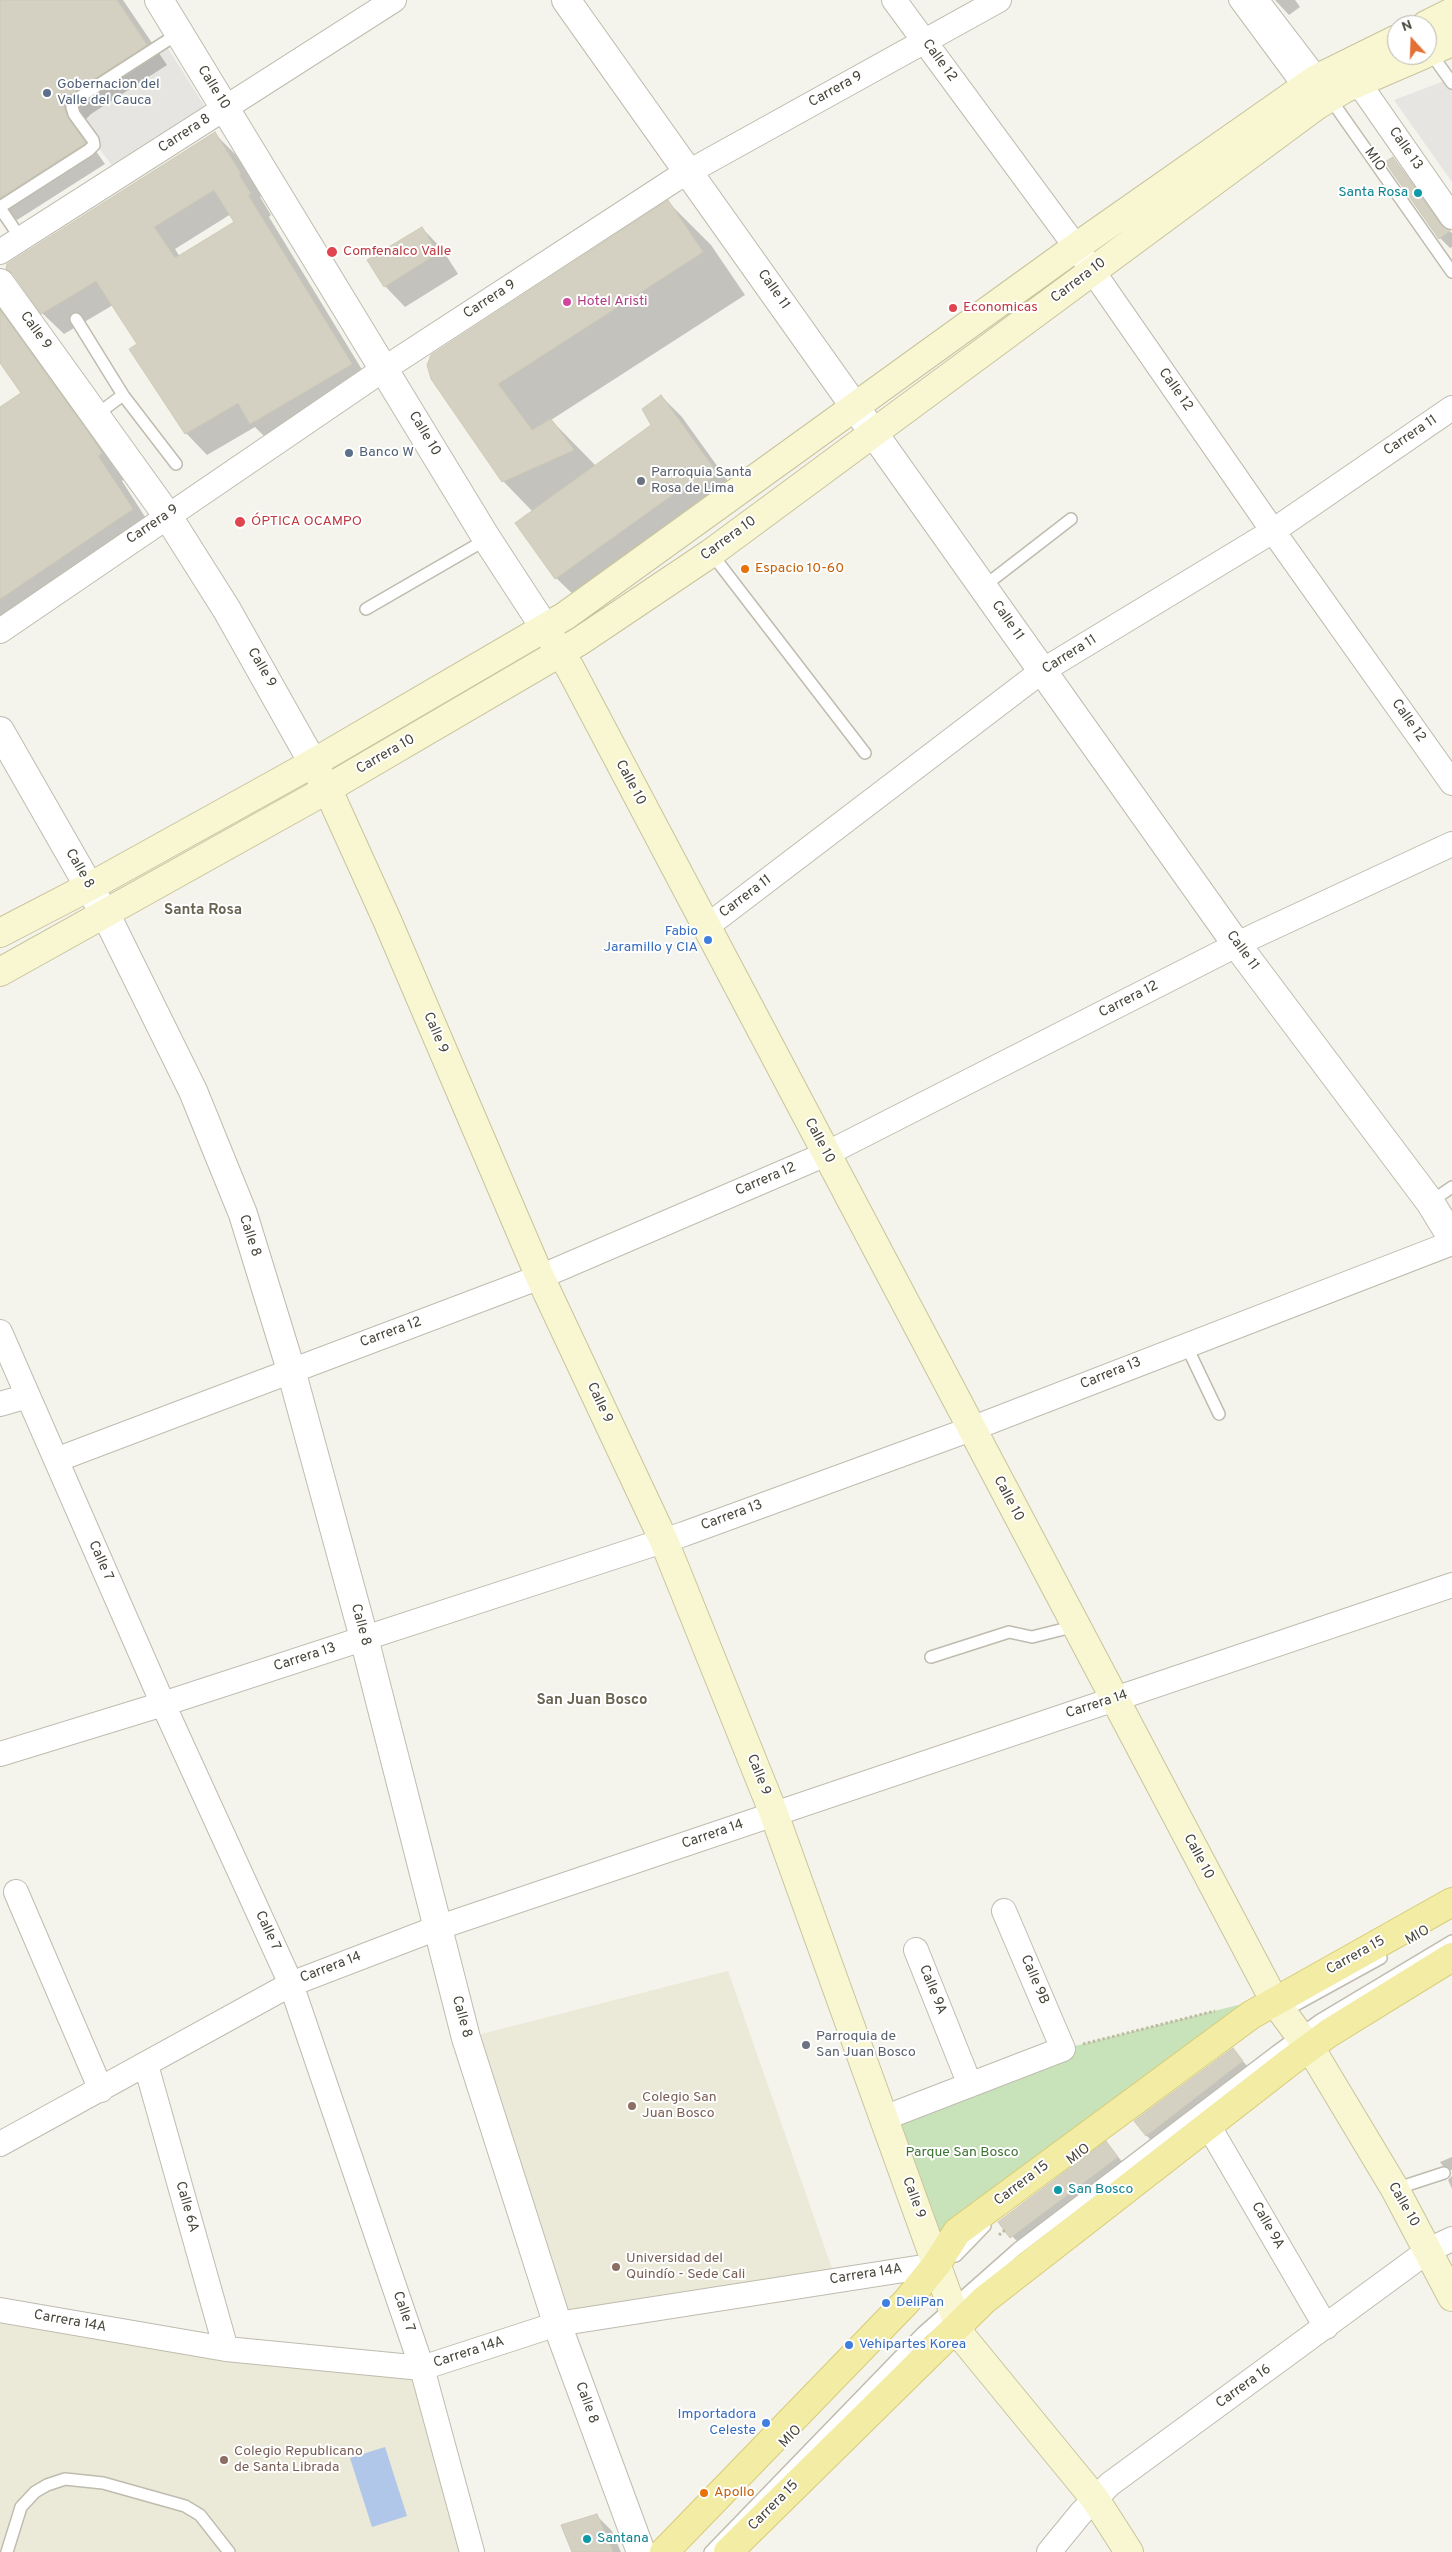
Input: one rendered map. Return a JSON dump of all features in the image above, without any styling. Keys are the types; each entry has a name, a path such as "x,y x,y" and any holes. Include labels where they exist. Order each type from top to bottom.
{"main road":[{"path":"1437,20 1452,12"},
{"name":"Carrera 10","path":"0,933 90,887 313,763 545,628 856,407 1076,247 1316,88 1387,45"},
{"name":"Carrera 10","path":"0,972 327,789 560,653 710,553 1092,272 1316,88 1358,82 1398,65"},
{"name":"Calle 10","path":"545,628 706,927 1076,1626 1271,2015 1304,2041 1395,2189 1440,2244 1452,2297"},
{"name":"Calle 9","path":"313,763 327,789 387,920 540,1277 664,1540 774,1814 963,2338 1095,2499 1129,2552"},
{"name":"Carrera 15","path":"664,2552 938,2270 957,2232 1251,2015 1271,2015 1452,1902"},
{"name":"Carrera 15","path":"728,2552 954,2317 984,2300 1208,2125 1304,2041 1452,1957"}],"street":[{"name":"Calle 10","path":"159,0 487,539 545,628"},
{"name":"Carrera 8","path":"0,252 394,0"},
{"name":"Calle 11","path":"566,0 1237,945 1430,1202 1452,1238"},
{"name":"Calle 12","path":"894,0 1076,247 1273,531 1452,782"},
{"name":"Carrera 9","path":"0,631 167,515 384,369 689,171 999,0"},
{"path":"1238,0 1316,88"},
{"path":"1256,0 1316,88"},
{"name":"Calle 13","path":"1358,82 1452,217"},
{"name":"Calle 9","path":"0,283 167,515 227,610 313,763"},
{"name":"Carrera 11","path":"706,927 1042,671 1273,531 1452,408"},
{"name":"Calle 8","path":"0,731 105,914 200,1108 243,1214 290,1370 364,1638 466,2038 557,2324 641,2552"},
{"name":"Carrera 12","path":"56,1460 540,1277 826,1154 1237,945 1452,844"},
{"name":"Carrera 13","path":"0,1754 163,1704 664,1540 972,1429 1452,1244"},
{"name":"Calle 7","path":"0,1332 163,1704 291,1984 422,2368 472,2552"},
{"path":"0,1404 28,1396"},
{"name":"Carrera 14","path":"0,2144 291,1984 437,1928 1452,1585"},
{"path":"16,1892 101,2090"},
{"name":"Calle 9B","path":"1004,1911 1063,2049"},
{"name":"Calle 9A","path":"916,1950 970,2085"},
{"path":"884,2118 1063,2049"},
{"name":"Calle 6A","path":"146,2065 226,2349"},
{"name":"Calle 9A","path":"1208,2125 1326,2328"},
{"name":"Carrera 16","path":"1049,2552 1110,2484 1440,2244"},
{"name":"Carrera 14A","path":"0,2310 226,2349 422,2368 557,2324 938,2270"}],"lane":[{"path":"21,239 0,208 94,145 93,140 74,114 72,106 74,100 179,33"},
{"path":"1437,57 1452,83"},
{"name":"MIO","path":"1316,88 1452,272"},
{"path":"76,319 123,395 176,464"},
{"path":"96,415 123,395"},
{"path":"983,587 1071,519"},
{"path":"366,609 487,539"},
{"path":"710,553 865,753"},
{"path":"1430,1202 1452,1187"},
{"path":"1186,1345 1220,1414"},
{"path":"931,1657 1009,1632 1032,1637 1076,1626"},
{"name":"MIO","path":"710,2552 922,2334 954,2317 1017,2249 1100,2184 1304,2041 1320,2020 1452,1941"},
{"name":"MIO","path":"1271,2015 1392,1951"},
{"path":"1395,2189 1444,2173"},
{"name":"MIO","path":"701,2531 911,2312 938,2270"},
{"path":"7,2552 21,2507 35,2492 47,2485 65,2480 104,2483 185,2506 200,2515 229,2552"}],"path":[{"path":"1063,2049 1224,2009"}],"shaded area":[{"path":"164,42 207,110 116,171 74,114 75,100"},
{"path":"1452,78 1452,182 1394,100"},
{"name":"Colegio San Juan Bosco","path":"728,1971 836,2280 557,2324 466,2038"},
{"name":"Colegio Republicano de Santa Librada","path":"0,2310 422,2368 472,2552 0,2552"}],"green space":[{"name":"Parque San Bosco","path":"1268,1988 936,2265 884,2118 1063,2049 1242,2004"}],"water":[{"path":"385,2447 407,2516 372,2527 350,2458"}],"building":[{"path":"0,0 117,0 147,45 71,94 62,103 68,118 86,143 0,198"},
{"path":"215,132 241,174 239,175 251,194 248,195 352,364 250,424 238,403 185,434 129,349 137,344 96,281 41,314 13,274 6,269 7,264","holes":["214,190 234,222 175,258 154,227"]},
{"path":"1393,157 1441,225 1451,230 1439,239 1385,162"},
{"name":"Hotel Aristi","path":"668,200 703,252 498,384 532,430 551,419 574,450 502,482 431,379 427,365 431,355"},
{"path":"422,227 438,253 384,287 367,260"},
{"path":"0,310 88,432 102,453 98,456 133,509 0,599 0,407 21,393 0,363"},
{"name":"Parroquia Santa Rosa de Lima","path":"661,395 718,474 688,495 682,488 555,579 515,523 651,425 642,409"},
{"path":"1233,2048 1243,2061 1146,2136 1134,2121"},
{"name":"San Bosco","path":"1106,2141 1118,2157 1010,2238 998,2222"},
{"name":"Santana","path":"597,2514 613,2552 572,2552 561,2525"}],"place":[{"name":"Gobernacion del Valle del Cauca","path":"47,93"},
{"name":"Santa Rosa","path":"1418,193"},
{"name":"Comfenalco Valle","path":"332,252"},
{"name":"Hotel Aristi","path":"567,302"},
{"name":"Economicas","path":"953,308"},
{"name":"Banco W","path":"349,453"},
{"name":"Parroquia Santa Rosa de Lima","path":"641,481"},
{"name":"ÓPTICA OCAMPO","path":"240,522"},
{"name":"Espacio 10-60","path":"745,569"},
{"name":"Fabio Jaramillo y CIA","path":"708,940"},
{"name":"Parroquia de San Juan Bosco","path":"806,2045"},
{"name":"Colegio San Juan Bosco","path":"632,2106"},
{"name":"San Bosco","path":"1058,2190"},
{"name":"Universidad del Quindío - Sede Cali","path":"616,2267"},
{"name":"DeliPan","path":"886,2303"},
{"name":"Vehipartes Korea","path":"849,2345"},
{"name":"Importadora Celeste","path":"766,2423"},
{"name":"Colegio Republicano de Santa Librada","path":"224,2460"},
{"name":"Apollo","path":"704,2493"},
{"name":"Santana","path":"587,2539"}],"district":[{"name":"Santa Rosa","path":"203,911"},
{"name":"San Juan Bosco","path":"592,1701"}]}
